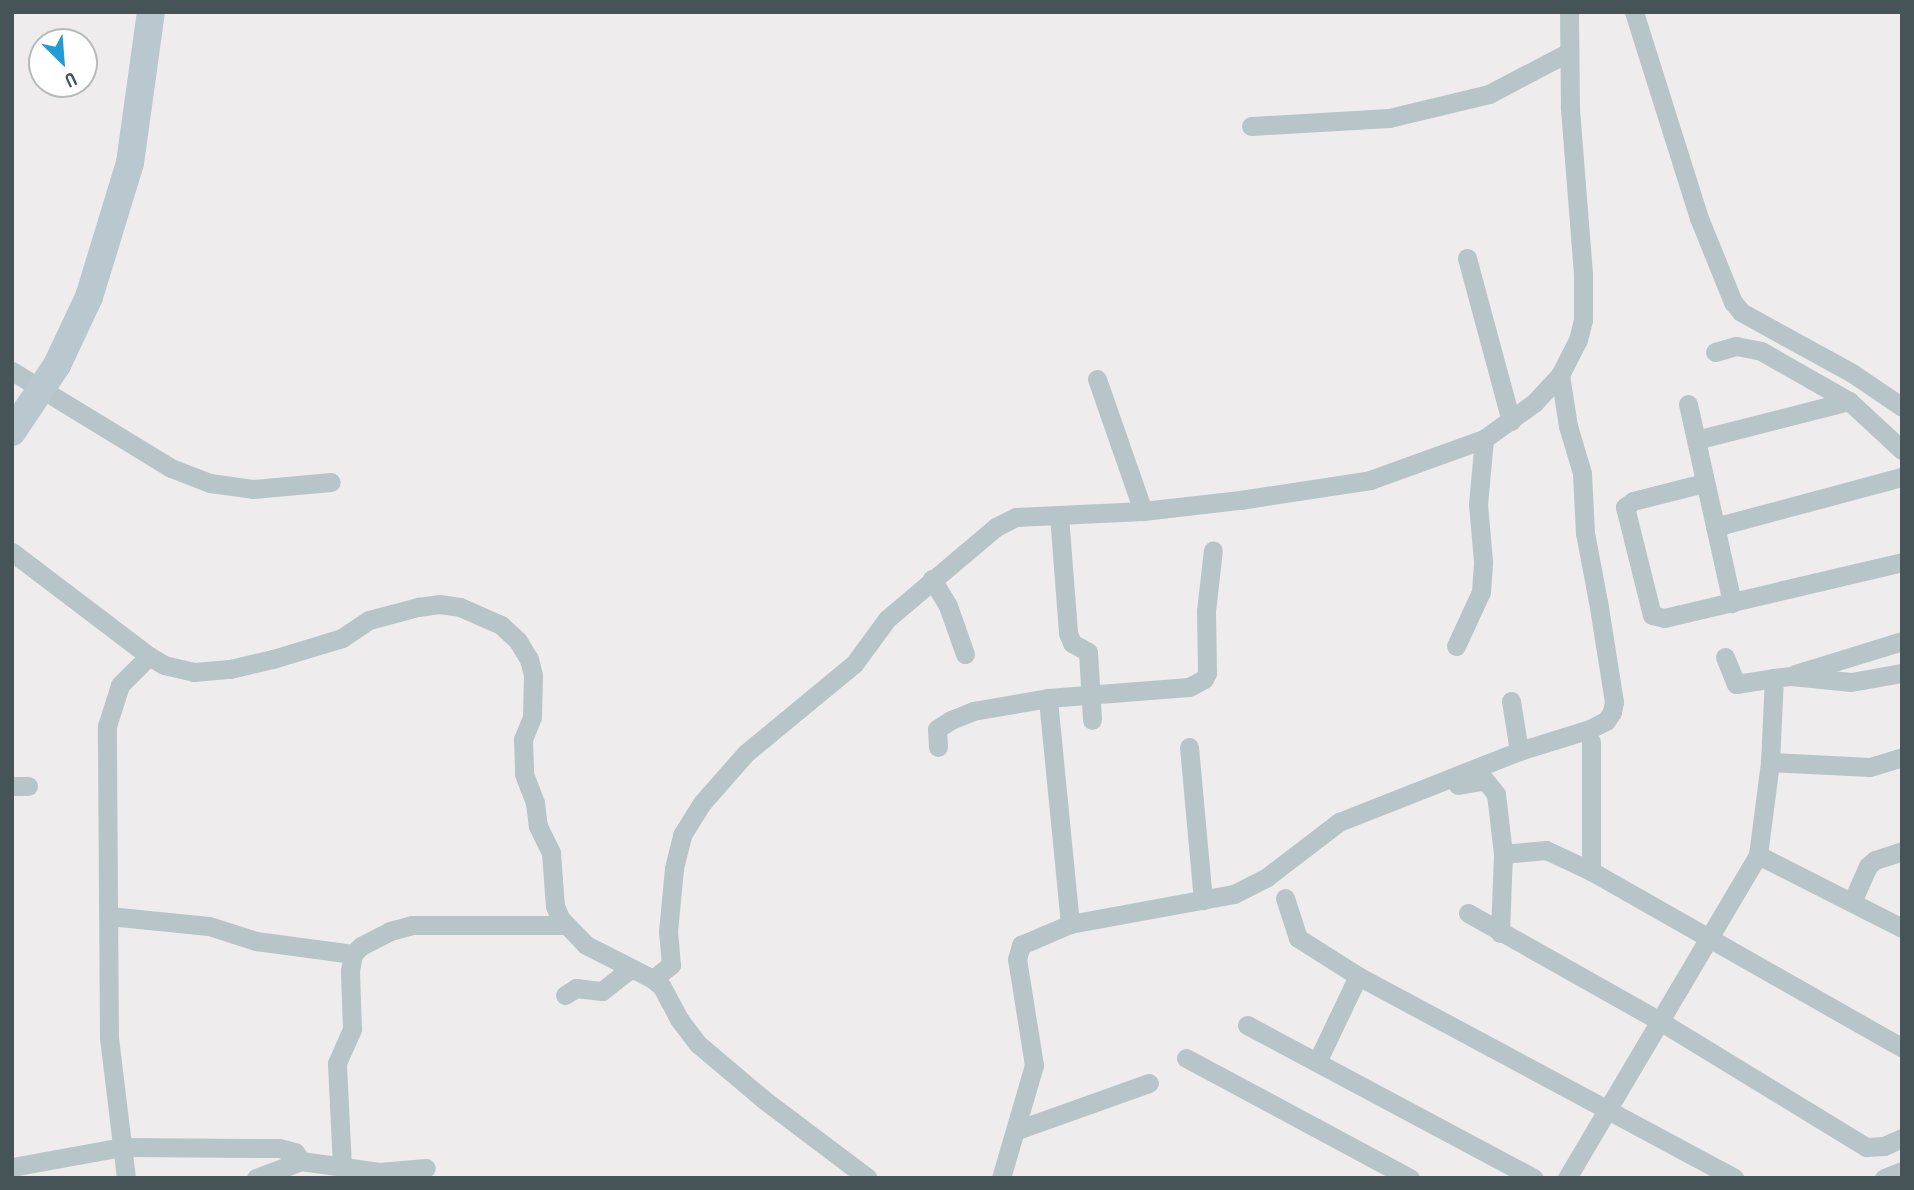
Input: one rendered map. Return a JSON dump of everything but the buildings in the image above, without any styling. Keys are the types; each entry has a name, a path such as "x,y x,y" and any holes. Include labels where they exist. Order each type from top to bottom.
{"street":[{"path":"12,432 43,390 89,298 130,163 151,12"},
{"path":"653,979 671,965 668,932 674,868 682,835 693,815 746,752 854,664 887,619 932,579 1006,521 1016,517 1143,511 1241,500 1370,480 1484,439 1534,403 1560,375 1578,340 1584,301 1567,53 1569,12"},
{"path":"1634,12 1699,218 1733,302 1741,312 1852,373 1902,407"},
{"path":"1251,126 1389,118 1489,94 1567,53"},
{"path":"1467,258 1511,421"},
{"path":"1714,352 1736,346 1761,351 1849,401 1902,450"},
{"path":"12,371 170,468 210,483 253,489 331,482"},
{"path":"1001,1178 1034,1065 1017,952 1026,941 1070,924 1203,900 1248,888 1339,822 1519,751 1606,721 1614,702 1585,533 1582,473 1568,426 1560,375"},
{"path":"1097,379 1143,511"},
{"path":"1696,440 1849,401"},
{"path":"1688,404 1732,603"},
{"path":"1456,646 1481,592 1483,561 1478,503 1484,439"},
{"path":"1715,527 1902,477"},
{"path":"1704,483 1633,501 1625,507 1625,516 1653,615 1664,618 1902,562"},
{"path":"1059,515 1068,633 1072,643 1088,652 1092,720"},
{"path":"938,747 937,729 951,720 973,712 1048,698 1189,687 1204,679 1207,673 1206,611 1213,550"},
{"path":"12,552 163,666 184,670 230,669 342,638 369,620 439,604 460,607 501,625 518,641 529,659 533,675 532,717 523,740 524,774 535,803 538,826 551,853 555,906 566,925 586,945 653,979 662,987 678,1019 698,1044 763,1098 868,1178"},
{"path":"932,579 948,606 965,654"},
{"path":"1725,657 1736,684 1783,677 1902,641"},
{"path":"126,1178 109,1038 107,726 120,685 149,656"},
{"path":"1783,677 1851,682 1902,673"},
{"path":"1567,1178 1610,1110 1658,1020 1758,855 1783,677"},
{"path":"1048,698 1070,924"},
{"path":"1511,701 1519,751"},
{"path":"1591,742 1588,840 1591,871"},
{"path":"1189,747 1203,900"},
{"path":"1770,762 1870,767 1902,757"},
{"path":"1396,811 1448,789 1478,779 1485,780 1496,794 1503,854 1500,933"},
{"path":"1503,854 1546,850 1588,840"},
{"path":"1546,850 1591,871 1902,1048"},
{"path":"1852,902 1868,866 1875,860 1902,850"},
{"path":"1758,855 1902,928"},
{"path":"1285,898 1291,925 1298,938 1358,976 1610,1110 1711,1172 1734,1178"},
{"path":"1468,913 1658,1020 1866,1147 1875,1148 1902,1138"},
{"path":"109,916 209,926 256,941 353,954"},
{"path":"342,1167 336,1090 337,1063 352,1029 350,971 353,954 361,946 390,930 412,925 566,925"},
{"path":"565,995 576,988 603,991 630,969"},
{"path":"1317,1062 1358,976"},
{"path":"1247,1025 1534,1178"},
{"path":"1186,1058 1380,1171 1410,1178"},
{"path":"1017,1130 1149,1083"},
{"path":"12,1167 122,1147 279,1148 295,1152 301,1161"},
{"path":"256,1178 301,1161 379,1172 426,1168"},
{"path":"1884,1178 1902,1171"}]}
